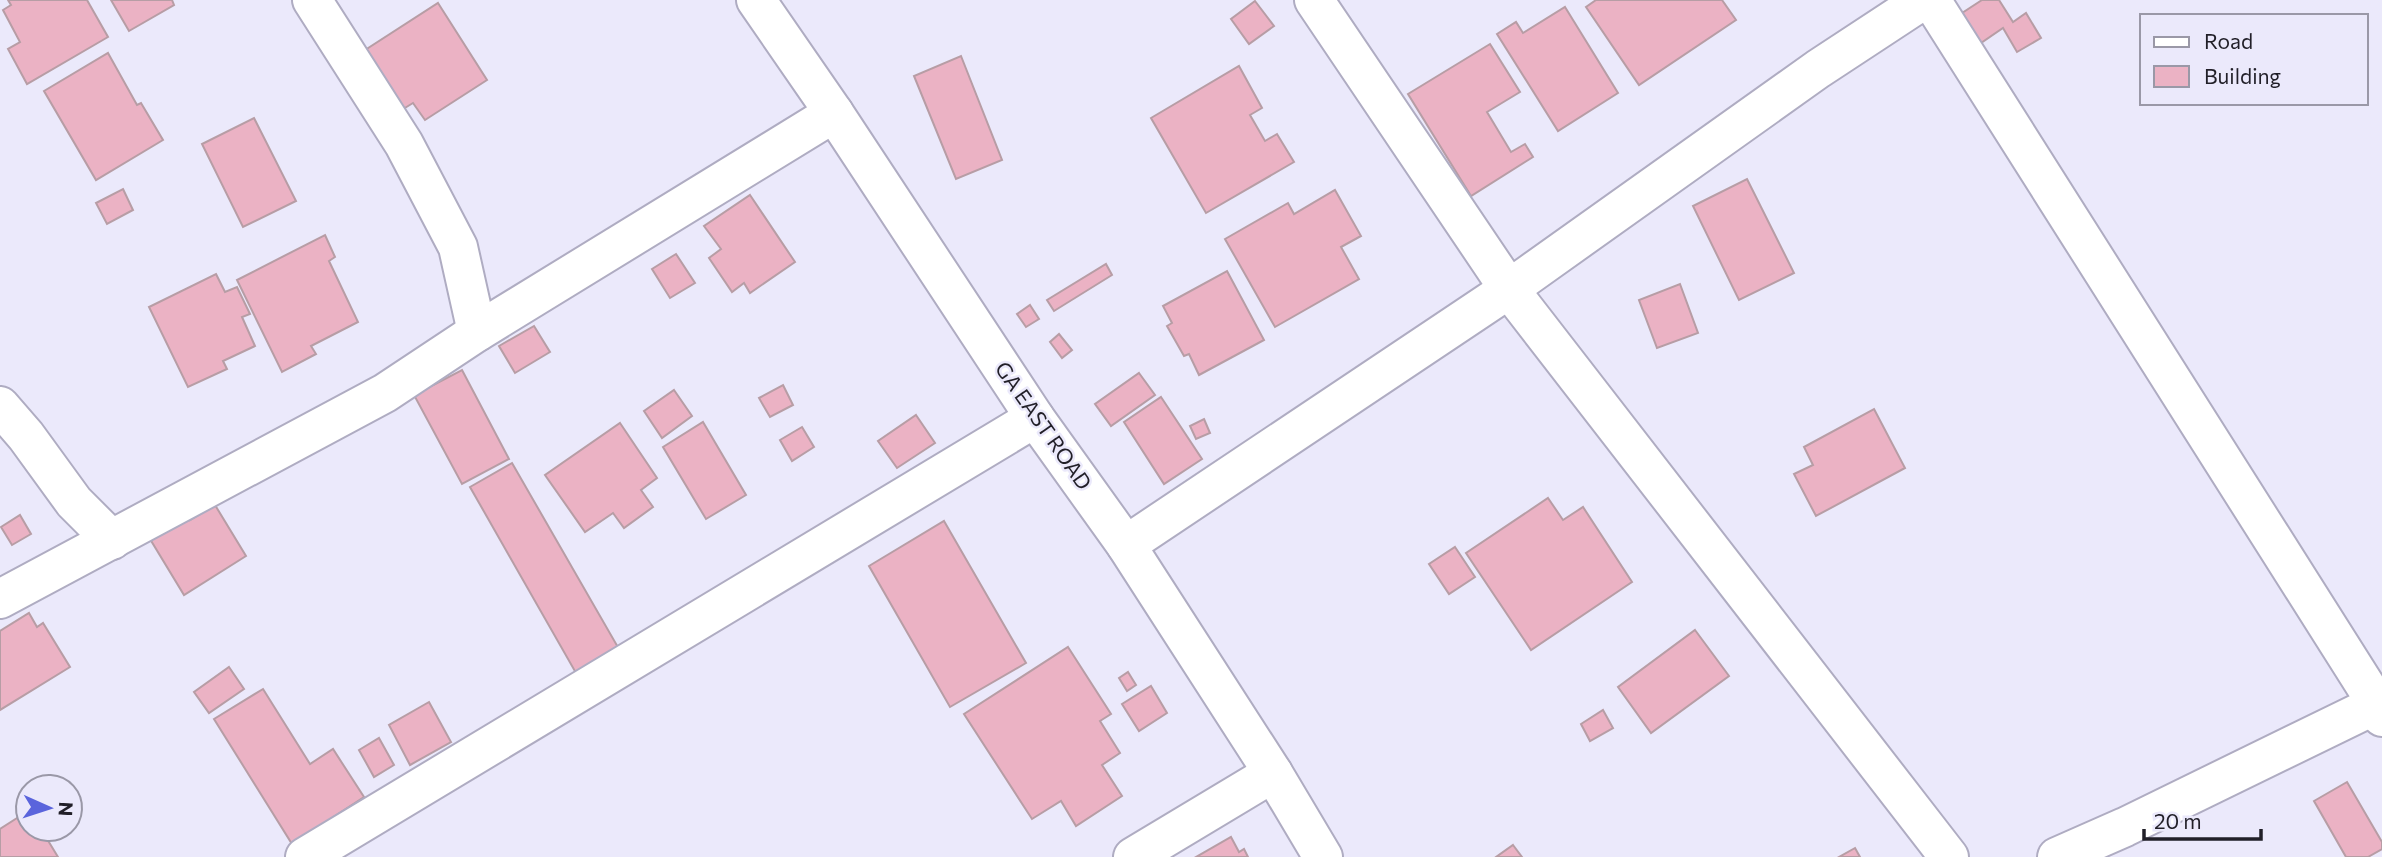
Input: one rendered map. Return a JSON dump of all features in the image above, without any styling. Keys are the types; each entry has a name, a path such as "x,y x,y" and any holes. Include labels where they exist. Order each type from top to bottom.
{"street":[{"path":"312,0 404,144 458,247 477,332"},
{"name":"GA EAST ROAD","path":"756,0 834,113 1035,418 1126,545 1323,857"},
{"path":"1314,0 1508,289 1949,857"},
{"path":"1126,545 1508,289 1818,69 1923,0"},
{"path":"1931,0 2380,711 2057,857"},
{"path":"0,598 385,393 477,332 834,113"},
{"path":"0,406 26,436 74,502 112,540"},
{"path":"305,857 1035,418"},
{"path":"1133,857 1273,774"}],"building":[{"path":"8,0 87,0 108,37 27,84 8,49 20,42 3,10 11,5"},
{"path":"111,0 172,0 174,5 129,31"},
{"path":"1596,0 1722,0 1736,20 1639,85 1586,7"},
{"path":"1982,0 1999,0 2013,22 2026,13 2041,38 2017,52 2003,28 1978,45 1959,15"},
{"path":"1255,1 1274,26 1249,44 1231,19"},
{"path":"438,3 487,80 425,120 413,103 400,111 362,52"},
{"path":"1565,7 1618,93 1558,131 1497,34 1516,22 1523,33"},
{"path":"1490,44 1520,92 1487,112 1511,152 1525,144 1533,157 1471,196 1408,94"},
{"path":"108,53 137,105 141,103 163,140 96,180 44,91"},
{"path":"961,56 1002,160 956,179 914,76"},
{"path":"1239,66 1262,108 1250,115 1265,141 1277,134 1294,162 1206,213 1151,118"},
{"path":"254,118 296,201 243,227 202,144"},
{"path":"1747,179 1794,273 1739,300 1693,206"},
{"path":"123,189 133,210 107,224 96,203"},
{"path":"1335,190 1361,236 1341,247 1359,279 1275,327 1225,239 1288,203 1294,214"},
{"path":"750,195 795,262 750,293 744,283 732,292 709,258 721,249 704,226"},
{"path":"325,235 335,257 329,261 358,322 311,346 316,354 282,372 237,280"},
{"path":"676,254 695,283 670,298 652,269"},
{"path":"1106,264 1112,275 1054,311 1047,300"},
{"path":"1227,271 1264,340 1199,375 1189,354 1184,356 1167,326 1172,323 1163,306"},
{"path":"216,274 225,292 237,287 250,314 242,317 255,346 223,361 227,369 188,387 149,307"},
{"path":"1680,284 1698,333 1657,348 1639,300"},
{"path":"1030,305 1039,319 1026,327 1017,314"},
{"path":"534,326 550,352 515,373 499,346"},
{"path":"1059,334 1072,350 1062,358 1050,342"},
{"path":"462,370 509,459 462,484 414,395"},
{"path":"1139,373 1155,395 1111,426 1095,404"},
{"path":"783,385 793,405 770,417 759,398"},
{"path":"674,390 692,416 662,438 644,411"},
{"path":"1161,397 1202,459 1164,484 1124,422"},
{"path":"1874,409 1905,468 1816,516 1794,474 1813,465 1804,447"},
{"path":"916,415 935,443 897,468 878,441"},
{"path":"1204,419 1210,433 1196,439 1190,426"},
{"path":"703,422 746,495 706,519 663,447"},
{"path":"620,423 657,478 641,490 653,507 624,528 613,513 585,532 545,475"},
{"path":"802,427 814,447 792,461 780,440"},
{"path":"512,463 619,649 576,673 470,487"},
{"path":"1548,498 1563,520 1583,507 1632,582 1531,650 1466,553"},
{"path":"215,505 246,556 184,595 147,534 185,511 190,520"},
{"path":"20,515 31,534 12,545 1,527"},
{"path":"944,521 1026,663 950,707 869,566"},
{"path":"1455,547 1475,577 1449,594 1429,564"},
{"path":"29,613 37,627 43,623 70,667 0,710 0,631"},
{"path":"1695,630 1729,676 1651,733 1618,687"},
{"path":"1068,647 1111,714 1100,721 1120,753 1102,765 1122,796 1076,826 1061,801 1032,819 964,714"},
{"path":"229,667 244,689 209,713 194,692"},
{"path":"1128,672 1136,685 1127,691 1119,678"},
{"path":"1151,686 1167,713 1139,731 1122,704"},
{"path":"263,689 310,764 333,749 364,797 292,844 214,719"},
{"path":"429,702 451,742 410,765 389,725"},
{"path":"1603,710 1613,728 1590,741 1581,724"},
{"path":"379,738 394,765 374,777 359,750"},
{"path":"2347,782 2382,842 2382,849 2368,857 2346,857 2314,801"},
{"path":"14,820 14,843 50,843 58,857 0,857 0,829"},
{"path":"1231,837 1239,852 1244,849 1248,857 1196,857"},
{"path":"1513,845 1522,857 1496,857"},
{"path":"1855,848 1860,857 1839,857"}]}
